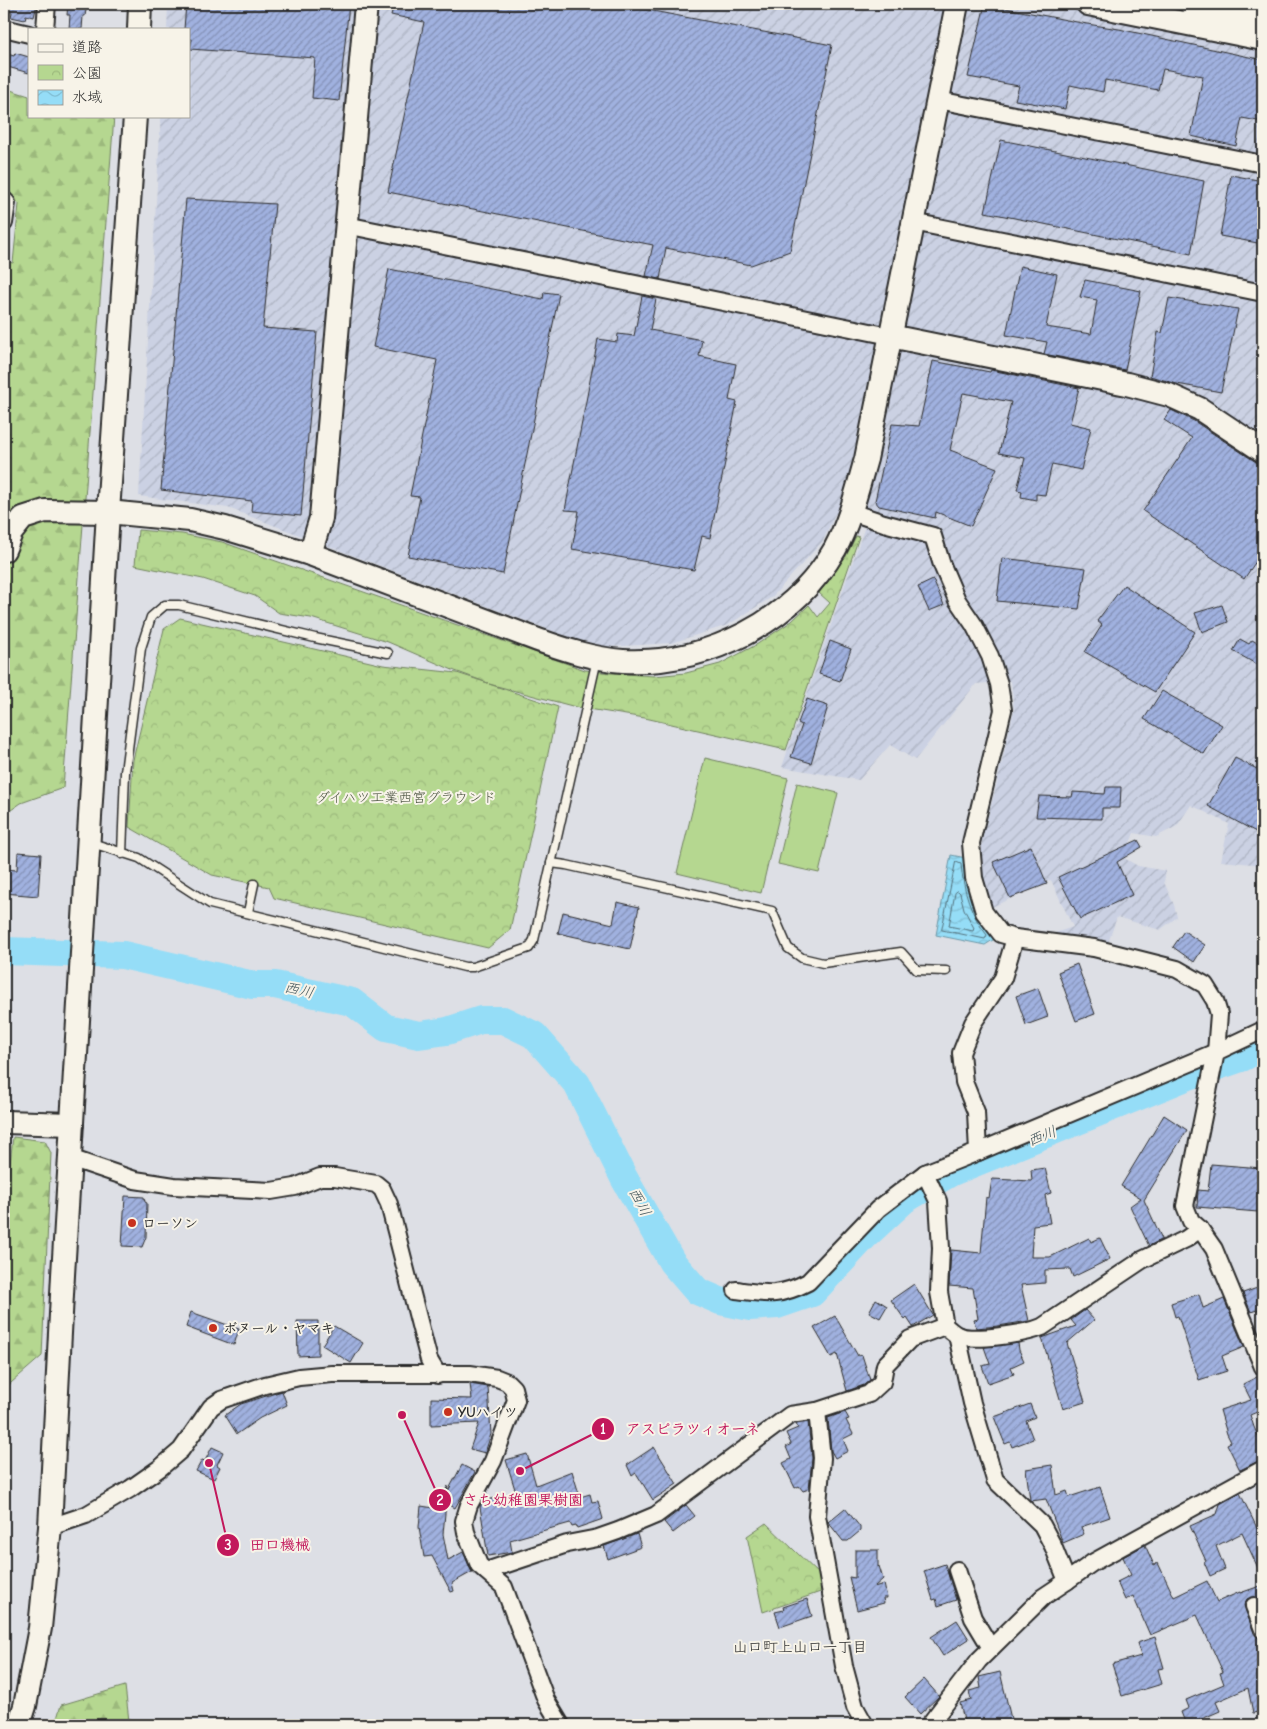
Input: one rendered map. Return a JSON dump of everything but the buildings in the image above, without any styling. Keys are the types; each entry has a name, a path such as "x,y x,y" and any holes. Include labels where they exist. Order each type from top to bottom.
{"street":[{"path":"45,28 48,4"},
{"path":"139,28 140,4"},
{"path":"310,554 321,518 366,4"},
{"path":"4,550 11,533 23,518 45,511 108,512 190,520 225,528 310,554 538,640 566,650 598,658 651,661 704,652 761,626 803,591 820,570 835,548 851,512 866,459 957,4"},
{"path":"1088,4 1263,19"},
{"path":"1191,4 1235,17 1263,39"},
{"path":"4,28 28,34"},
{"path":"938,100 1263,164"},
{"path":"19,1725 25,1706 40,1628 50,1527 108,512 135,118"},
{"path":"4,200 7,203 4,223"},
{"path":"913,222 1263,293"},
{"path":"346,225 1127,384 1170,395 1200,409 1263,451"},
{"path":"851,512 933,536 942,565 957,600 990,656 999,684 1003,710 971,843 974,878 984,912 1001,934 1015,938 1094,948 1177,968 1205,986 1215,1001 1219,1014 1215,1055 1185,1206 1191,1221 1214,1249 1263,1367"},
{"path":"978,1152 976,1112 964,1082 961,1053 973,1023 1003,978 1015,938"},
{"path":"736,1290 770,1294 794,1289 808,1282 878,1208 924,1173 1215,1055 1263,1030"},
{"path":"4,1122 72,1124"},
{"path":"70,1158 135,1180 174,1186 271,1192 295,1187 320,1177 335,1177 376,1184 382,1189 389,1204 429,1360 438,1374"},
{"path":"924,1173 938,1201 940,1248 938,1292 995,1480 1042,1525 1068,1581"},
{"path":"486,1571 567,1544 598,1538 656,1515 790,1415 817,1411 869,1394 882,1382 885,1365 910,1339 951,1331 972,1338 1028,1333 1042,1328 1142,1260 1186,1239 1200,1230"},
{"path":"50,1527 86,1515 130,1489 160,1468 181,1450 211,1408 221,1400 265,1385 308,1376 332,1374 470,1374 497,1378 507,1382 513,1388 516,1400 494,1461 465,1514 464,1521 479,1565 504,1587 546,1700 561,1725"},
{"path":"817,1411 822,1458 817,1516 844,1666 855,1707 865,1725"},
{"path":"928,1725 979,1660 1043,1597 1092,1563 1263,1469"},
{"path":"957,1570 973,1618 991,1648"},
{"path":"1254,1606 1263,1629"}],"lane":[{"path":"122,854 125,772 142,648 151,617 165,605 179,605 315,638 388,652"},
{"path":"90,843 139,858 210,904 465,967 474,967 529,948 534,940 598,658"},
{"path":"551,863 772,911 788,948 802,958 823,963 901,952 917,970 946,971"},
{"path":"248,912 254,884"}],"shaded area":[{"path":"168,4 1263,4 1263,865 1221,861 1229,824 1191,805 1177,826 1156,837 1134,833 1124,858 1138,866 1166,871 1164,882 1177,917 1160,930 1117,917 1108,943 1052,934 1073,927 1051,880 992,907 981,880 982,838 1014,710 1011,681 976,684 915,760 890,745 859,780 782,767 865,526 835,514 823,541 772,597 728,625 671,643 607,647 571,638 228,508 139,496 161,118 190,118 190,28 167,28"}],"green space":[{"path":"4,88 28,96 28,118 114,118 63,788 21,803 4,815 4,261 13,263 19,204 4,187"},
{"name":"ダイハツ工業西宮グラウンド","path":"138,530 182,534 222,542 585,670 654,676 686,673 720,664 756,645 792,621 809,605 818,617 830,603 819,593 846,556 856,536 859,537 786,750 645,718 576,707 489,684 558,707 510,930 488,948 274,898 269,887 212,875 129,827 133,760 164,629 180,618 383,665 457,673 488,683 388,642 311,618 279,613 255,596 203,579 135,565"},
{"path":"705,758 788,778 761,893 677,873"},
{"path":"797,783 838,793 819,873 778,864"},
{"path":"13,1137 45,1141 51,1153 42,1356 4,1389 4,1217"},
{"path":"766,1523 823,1578 826,1590 763,1612 747,1536"},
{"path":"125,1686 129,1721 135,1725 55,1725 61,1705"}],"water":[{"path":"951,855 966,858 996,938 985,945 936,935"}],"waterway":[{"name":"西川","path":"4,951 123,955 253,985 275,985 352,1002 386,1028 419,1035 447,1031 481,1020 503,1020 534,1035 577,1084 624,1178 672,1262 697,1291 720,1301 750,1307 777,1305 812,1293 865,1236 904,1200 952,1172 1186,1077 1244,1057 1263,1046"}],"place":[{"name":"ローソン","path":"132,1223"},
{"name":"ボヌール・ヤマキ","path":"213,1328"},
{"name":"YUハイツ","path":"448,1412"},
{"name":"さち幼稚園果樹園","path":"402,1415"},
{"name":"田口機械","path":"209,1463"},
{"name":"アスピラツィオーネ","path":"520,1471"}],"district":[{"name":"山口町上山口一丁目","path":"800,1647"}]}
